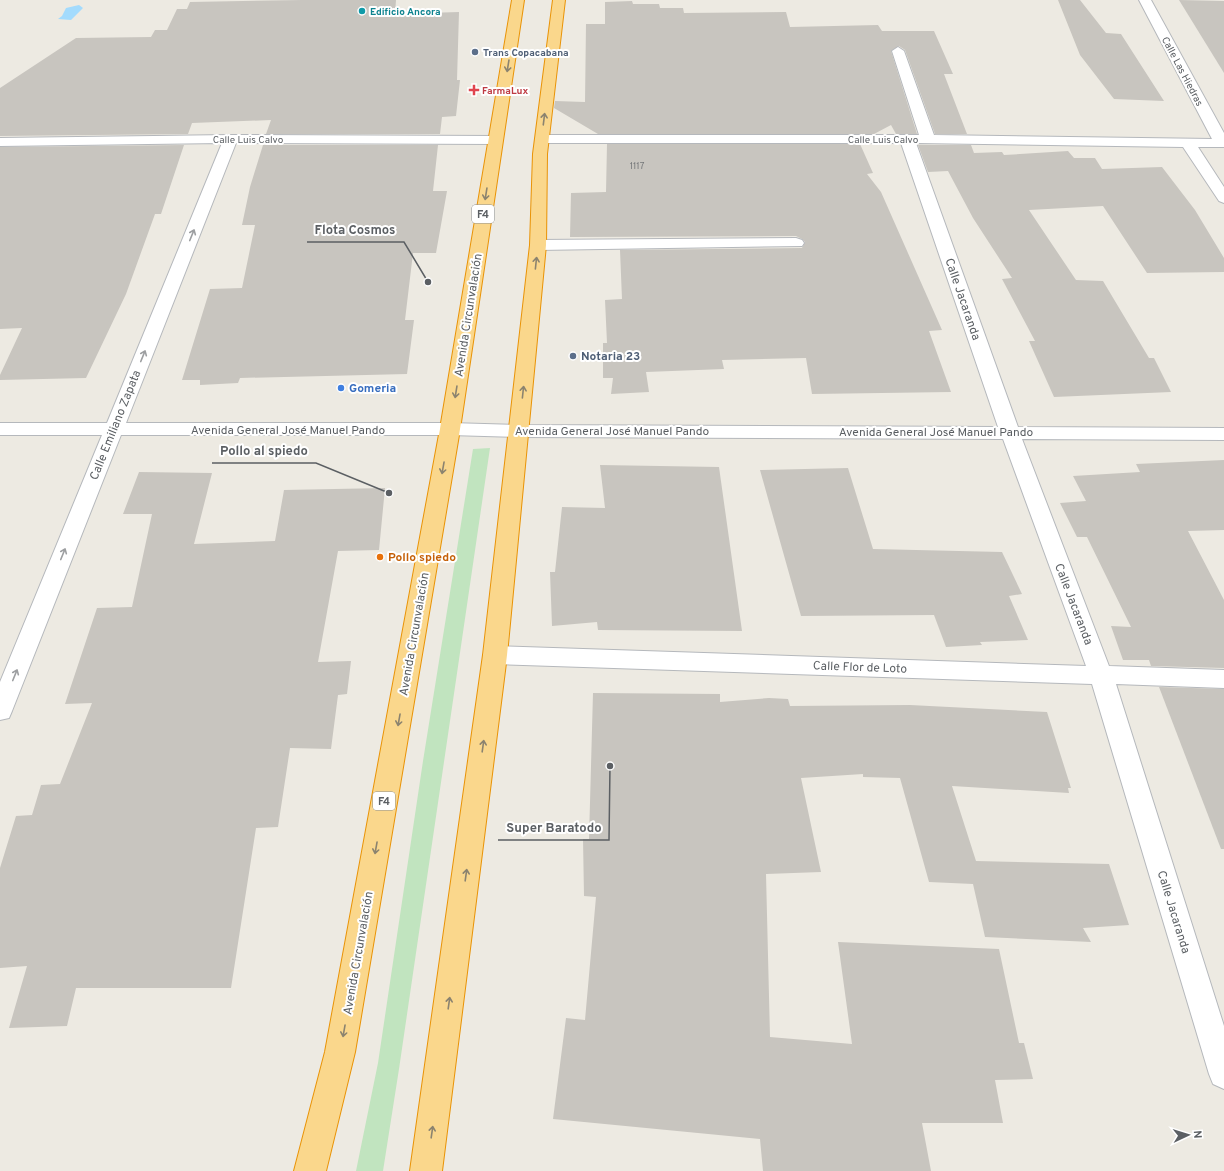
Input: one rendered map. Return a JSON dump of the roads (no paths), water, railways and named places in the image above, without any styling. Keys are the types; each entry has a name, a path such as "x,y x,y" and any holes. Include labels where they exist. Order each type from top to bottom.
{"highway":[{"name":"Avenida Circunvalación","path":"310,1171 340,1052 450,429 518,0"},
{"path":"426,1171 495,655 520,431 538,245 542,139 560,0"}],"street":[{"name":"Calle Las Hiedras","path":"1145,0 1223,143"},
{"name":"Calle Jacaranda","path":"898,51 918,139 1010,433 1101,675 1224,1074"},
{"name":"Calle Luis Calvo","path":"0,142 231,139 495,140"},
{"name":"Calle Emiliano Zapata","path":"0,711 231,139"},
{"name":"Calle Luis Calvo","path":"542,139 918,139 1223,143"},
{"path":"1187,142 1224,198"},
{"path":"538,245 796,243"},
{"name":"Avenida General José Manuel Pando","path":"0,429 450,429 520,431 1224,434"},
{"name":"Calle Flor de Loto","path":"495,655 1224,679"}],"water":[{"path":"79,5 83,8 71,20 58,19 62,16 66,8"}],"place":[{"name":"Edificio Ancora","path":"362,11"},
{"name":"Trans Copacabana","path":"475,52"},
{"name":"FarmaLux","path":"474,90"},
{"name":"Flota Cosmos","path":"428,282"},
{"name":"Notaria 23","path":"573,356"},
{"name":"Gomeria","path":"341,388"},
{"name":"Pollo al spiedo","path":"389,493"},
{"name":"Pollo spiedo","path":"380,557"},
{"name":"Super Baratodo","path":"610,766"}]}
